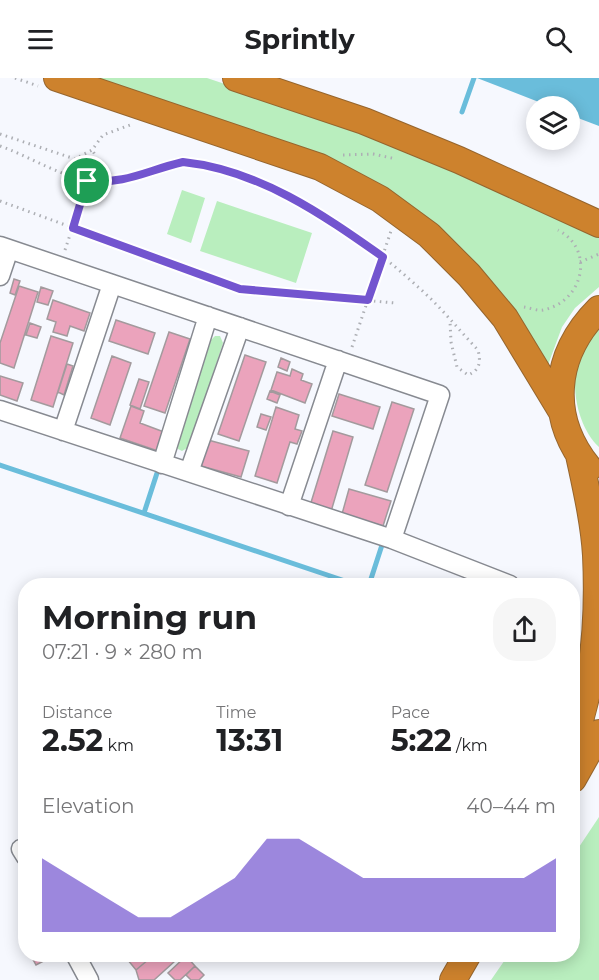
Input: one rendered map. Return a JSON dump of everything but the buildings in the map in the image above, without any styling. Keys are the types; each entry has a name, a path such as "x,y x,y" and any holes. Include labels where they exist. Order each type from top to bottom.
{"highway":[{"path":"236,78 385,130 459,160 599,224"},
{"path":"52,84 320,167 380,199 429,235 470,274 505,318 562,412 579,455 597,555 596,613 589,688 580,722"},
{"path":"562,412 560,390 564,366 572,344 585,324 599,309"},
{"path":"579,455 599,477"},
{"path":"580,767 599,733"},
{"path":"453,980 463,962"}],"street":[{"path":"0,276 4,248 240,327 344,356 440,395 392,539"},
{"path":"63,431 111,284"},
{"path":"162,464 208,316"},
{"path":"189,472 240,327"},
{"path":"290,506 344,356"},
{"path":"0,410 392,539 492,578"},
{"path":"580,698 583,713"},
{"path":"79,962 89,980"}],"path":[{"path":"15,78 52,84"},
{"path":"0,134 75,159 92,150 103,135 132,124"},
{"path":"0,146 29,157 49,169 87,181 108,183 134,178 183,162 210,165 261,184 313,208 383,257 420,288 477,350 480,360 474,372 468,375 457,367 451,342 450,321"},
{"path":"64,255 96,156 92,150"},
{"path":"338,156 373,154 401,160"},
{"path":"0,201 240,289 395,303"},
{"path":"519,306 542,311 566,300 581,277 580,254 570,237 550,226"},
{"path":"344,356 368,300 392,230 400,236"},
{"path":"580,262 599,254"}],"green space":[{"path":"89,78 207,78 328,119 436,161 599,234 599,287 575,308 562,327 548,365 415,210"},
{"path":"182,190 205,198 191,243 167,234"},
{"path":"217,201 312,233 296,283 200,251"},
{"path":"599,325 599,447 581,418 577,406 575,381 579,358"},
{"path":"215,336 220,336 223,343 189,447 182,451 178,449 177,443 211,340"},
{"path":"599,817 599,980 491,980 503,962 580,962 580,846"}],"water":[{"path":"477,78 599,78 599,126 580,119 580,96 526,97"}],"waterway":[{"path":"462,112 474,78"},
{"path":"0,465 336,578"},
{"path":"144,513 158,470"},
{"path":"371,578 382,545"}],"route":[{"path":"183,162 210,165 261,184 313,208 383,257 368,300 240,289 73,228 87,181 108,183 134,178 183,162"}]}
